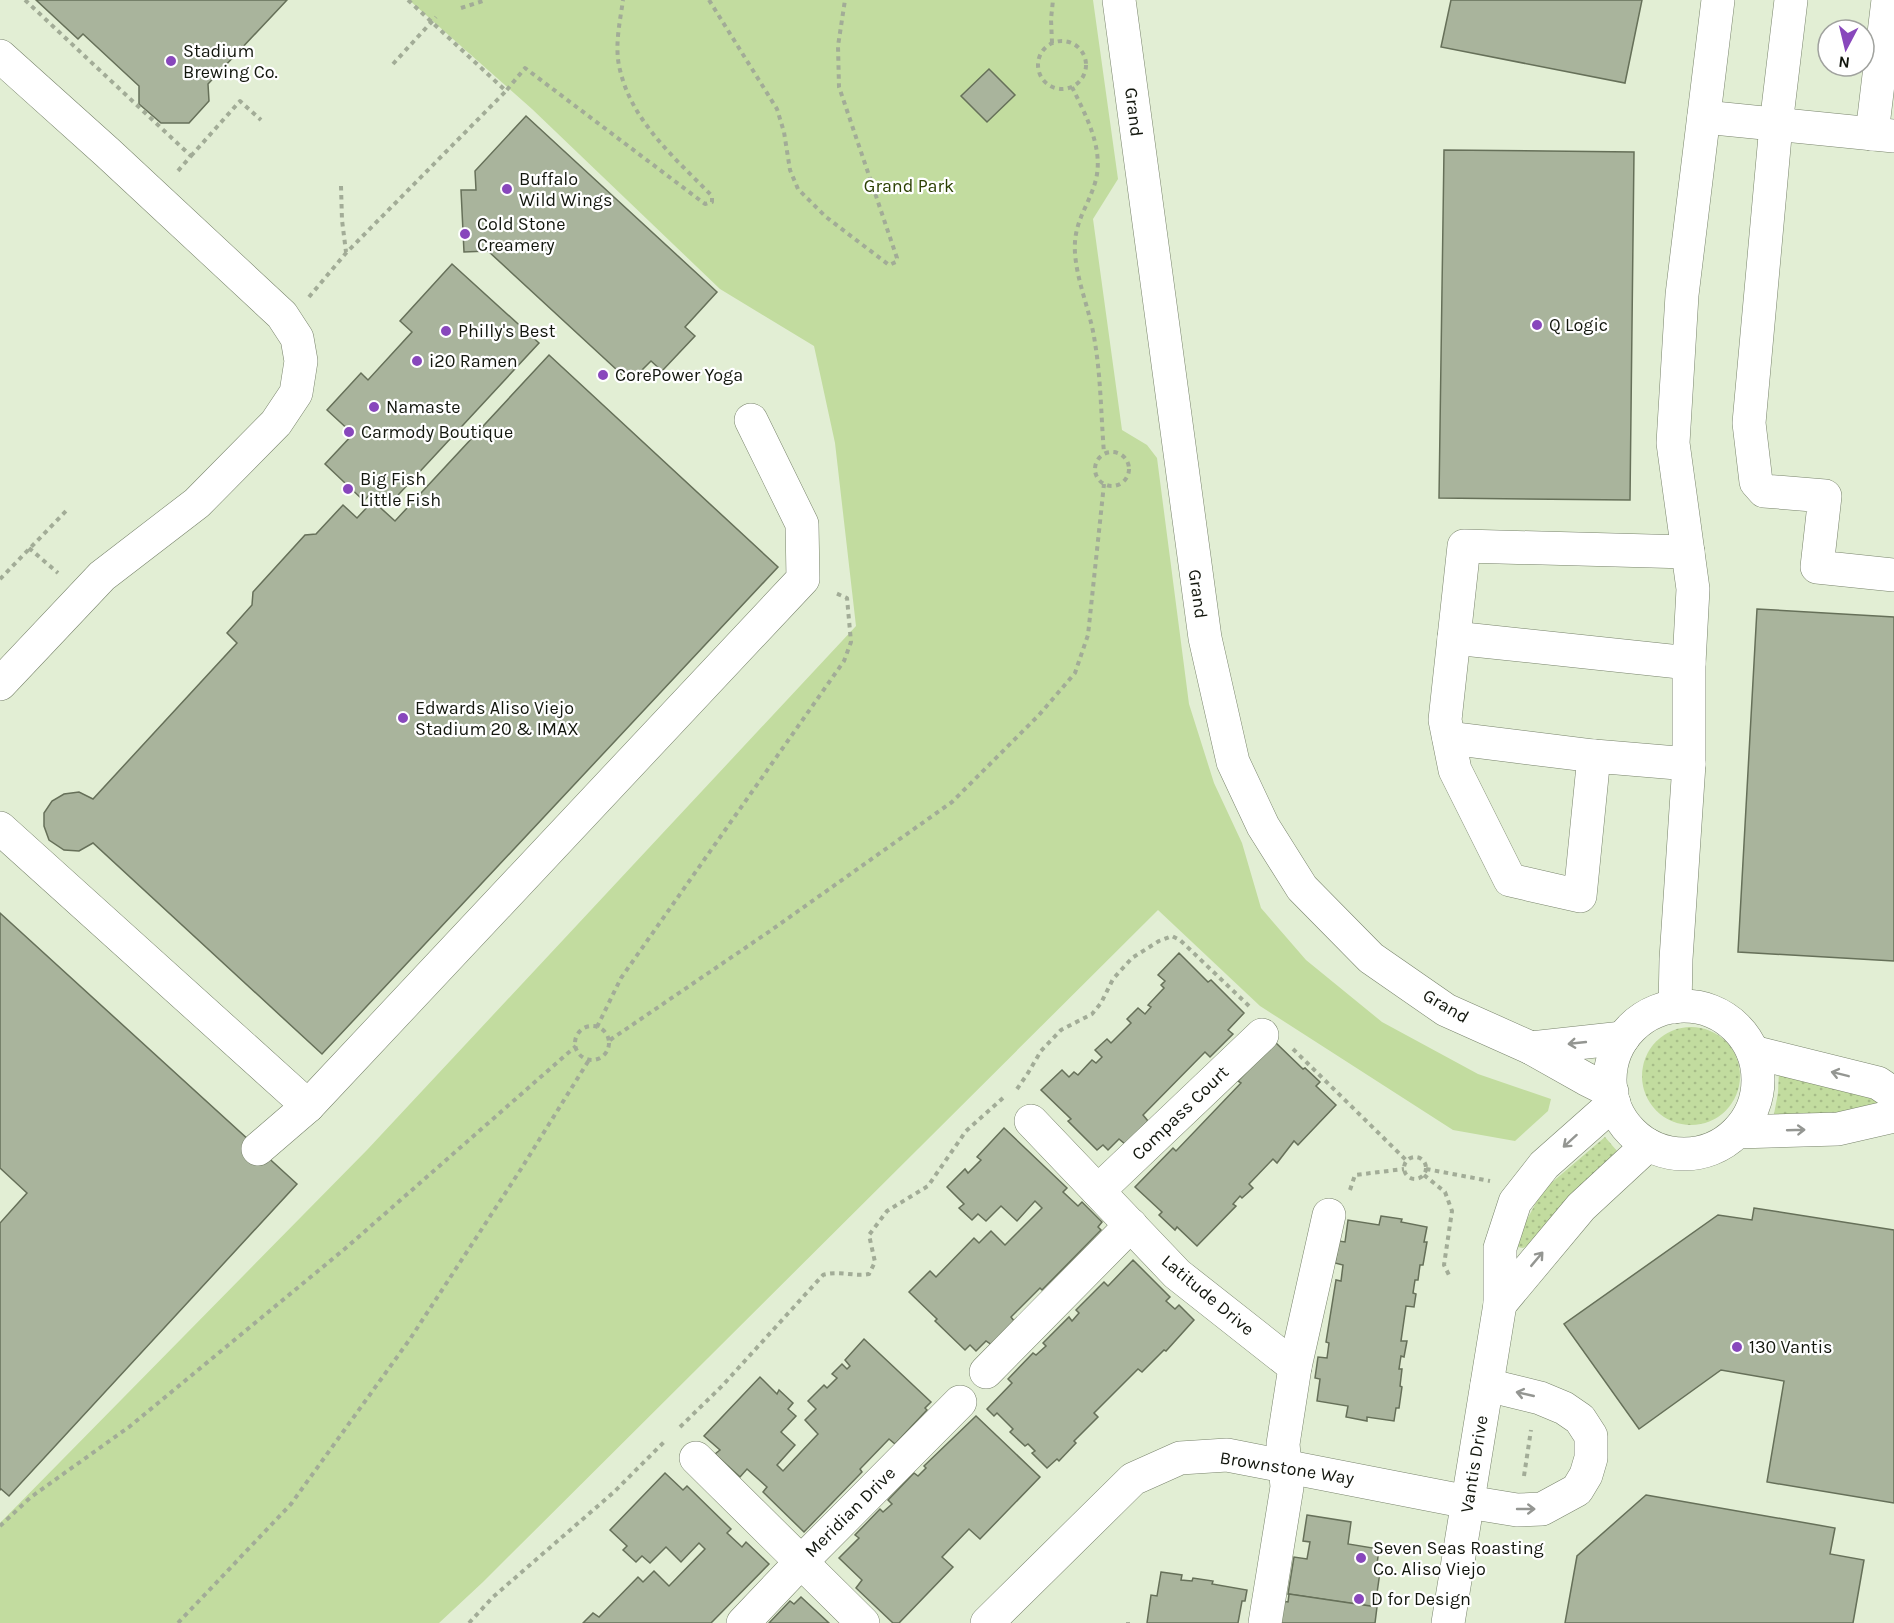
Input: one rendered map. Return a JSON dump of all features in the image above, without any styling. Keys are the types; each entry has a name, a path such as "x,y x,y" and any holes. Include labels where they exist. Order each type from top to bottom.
{"street":[{"name":"Grand","path":"1119,0 1204,638 1233,762 1263,826 1302,888 1371,958 1446,1010 1531,1048 1613,1097"},
{"path":"1675,1007 1689,764 1689,663 1693,589 1673,443 1682,296 1718,0"},
{"path":"1791,0 1776,125 1749,423 1756,482 1764,491 1825,496 1818,567 1894,574"},
{"path":"1704,117 1883,135 1888,0"},
{"path":"0,56 282,315 297,338 301,361 296,393 276,423 197,503 102,576 0,684"},
{"path":"258,1149 308,1106 803,579 802,524 751,420"},
{"path":"1594,756 1580,896 1510,880 1455,770 1445,720 1464,546 1688,552"},
{"path":"1454,638 1689,663"},
{"path":"1449,738 1594,756 1689,764"},
{"path":"0,828 308,1106"},
{"path":"1675,1007 1699,1007 1722,1016 1740,1031 1753,1052 1758,1073 1758,1094 1750,1115 1737,1132 1718,1146 1695,1153 1671,1153 1648,1145 1633,1134 1621,1119 1610,1080 1623,1038 1637,1023 1655,1012 1675,1007"},
{"name":"Compass Court","path":"1098,1191 1262,1035"},
{"path":"1531,1048 1623,1038"},
{"path":"1753,1052 1878,1083 1894,1094"},
{"name":"Vantis Drive","path":"1448,1623 1500,1304 1500,1248 1515,1202 1544,1165 1598,1115 1613,1097"},
{"path":"1737,1132 1838,1129 1894,1116"},
{"name":"Latitude Drive","path":"1031,1121 1177,1274 1294,1367"},
{"path":"1500,1304 1581,1207 1648,1145"},
{"path":"1265,1623 1287,1487 1283,1444 1294,1367 1339,1205"},
{"path":"986,1372 1131,1226"},
{"name":"Brownstone Way","path":"987,1623 1133,1479 1180,1458 1227,1455 1518,1510 1542,1509 1578,1490 1586,1475 1590,1458 1591,1436 1580,1419 1564,1408 1540,1398 1487,1385"},
{"name":"Meridian Drive","path":"743,1623 960,1402"},
{"path":"696,1458 863,1623"}],"path":[{"path":"25,0 190,156"},
{"path":"408,0 506,91"},
{"path":"461,8 486,0"},
{"path":"300,290 308,298 346,253 506,91 525,68 705,204 712,202 712,196 651,132 630,99 619,69 617,45 622,0"},
{"path":"709,0 777,109 784,132 790,170 798,189 826,217 889,265 896,262 897,258 839,87 838,46 845,0"},
{"path":"1052,44 1053,0"},
{"path":"393,64 436,17"},
{"path":"1067,42 1074,44 1084,55 1086,70 1083,77 1072,87 1056,88 1048,84 1039,71 1041,55 1052,44 1067,42"},
{"path":"1072,87 1091,127 1098,158 1095,182 1075,236 1075,254 1095,343 1104,453"},
{"path":"174,176 240,101 261,120"},
{"path":"341,186 346,253"},
{"path":"1112,451 1120,453 1130,466 1129,473 1121,484 1110,486 1104,484 1094,472 1096,461 1104,453 1112,451"},
{"path":"610,1040 605,1032 597,1027 587,1027 579,1033 576,1039 578,1053 590,1060 603,1057 610,1040 770,932 952,802 1039,715 1075,673 1088,635 1104,484"},
{"path":"0,579 69,507"},
{"path":"29,548 58,574"},
{"path":"597,1027 621,978 844,661 851,642 847,598 803,579"},
{"path":"1012,1092 1018,1088 1041,1051 1061,1030 1092,1014 1101,1003 1113,979 1132,958 1159,940 1172,936"},
{"path":"0,1526 31,1497 129,1427 338,1254 576,1046"},
{"path":"178,1623 291,1504 410,1340 590,1060"},
{"path":"676,1430 730,1377 824,1275 832,1272 869,1274 875,1262 869,1235 887,1211 928,1186 966,1131 1006,1096"},
{"path":"1365,1119 1406,1160"},
{"path":"1419,1157 1426,1169 1424,1175 1418,1179 1411,1179 1405,1174 1404,1168 1406,1160 1419,1157"},
{"path":"1339,1205 1355,1175 1404,1168"},
{"path":"1426,1169 1491,1182"},
{"path":"1424,1175 1445,1192 1452,1211 1444,1264 1450,1277"},
{"path":"1523,1484 1532,1426"},
{"path":"469,1623 493,1597 614,1492 669,1438"}],"green space":[{"name":"Grand Park","path":"409,0 1093,0 1118,179 1093,219 1122,430 1147,445 1157,458 1189,704 1214,783 1242,843 1261,908 1306,960 1382,1022 1478,1074 1551,1099 1548,1111 1515,1141 1453,1130 1260,1006 1158,910 483,1582 439,1623 0,1623 0,1523 367,1150 856,626 835,443 814,346 720,289 532,109"},
{"path":"1691,1027 1710,1030 1726,1041 1737,1057 1740,1076 1737,1095 1726,1111 1710,1122 1691,1125 1672,1122 1656,1111 1645,1095 1642,1076 1645,1057 1656,1041 1672,1030"},
{"path":"1779,1070 1886,1097 1888,1106 1797,1118 1774,1114"},
{"path":"1605,1137 1623,1158 1531,1244 1523,1248 1517,1247 1515,1241 1537,1201 1550,1184"}],"building":[{"name":"Stadium Brewing Co.","path":"36,0 287,0 208,84 209,101 189,123 161,123 139,104 139,86 83,34 78,39"},
{"path":"1451,0 1642,0 1625,83 1441,47"},
{"path":"989,69 1015,95 987,122 961,96"},
{"path":"526,116 717,292 685,327 695,336 662,371 651,361 630,382 488,251 464,252 461,190 476,190 475,171"},
{"name":"Q Logic","path":"1444,150 1634,152 1630,500 1439,498"},
{"path":"452,264 539,343 387,507 371,493 364,501 325,464 353,434 327,410 361,373 368,380 412,332 400,321"},
{"name":"Edwards Aliso Viejo Stadium 20 & IMAX","path":"549,355 778,567 322,1054 93,843 79,851 64,850 49,840 44,826 44,813 52,801 64,794 79,792 93,799 237,643 227,633 252,605 253,592 305,535 316,534 343,505 357,518 373,501 395,521"},
{"path":"1757,609 1894,617 1894,961 1738,952"},
{"path":"0,913 297,1184 9,1496 0,1490 0,1223 27,1193 0,1168"},
{"path":"1179,953 1208,982 1211,980 1244,1013 1228,1030 1233,1034 1210,1057 1205,1052 1143,1115 1148,1121 1125,1144 1119,1139 1108,1150 1103,1145 1097,1150 1068,1121 1071,1119 1041,1090 1062,1070 1069,1077 1074,1072 1078,1075 1092,1060 1096,1063 1102,1057 1095,1050 1107,1039 1111,1043 1131,1023 1127,1019 1138,1008 1145,1014 1151,1007 1148,1005 1164,988 1161,985 1165,981 1158,975"},
{"path":"1275,1042 1320,1082 1316,1086 1336,1105 1298,1145 1294,1141 1277,1163 1273,1159 1249,1184 1253,1188 1242,1198 1240,1196 1233,1204 1236,1206 1197,1246 1177,1227 1175,1230 1159,1215 1162,1212 1135,1187 1173,1148 1176,1151 1241,1083 1238,1081"},
{"path":"1004,1128 1067,1188 1063,1192 1078,1206 1082,1202 1102,1222 1098,1227 1101,1230 1042,1290 1040,1288 1011,1317 1015,1322 992,1345 986,1341 976,1351 970,1345 965,1350 909,1292 930,1271 936,1277 974,1238 979,1243 991,1231 1005,1245 1042,1208 1035,1201 1017,1221 1001,1206 986,1221 978,1214 972,1220 959,1208 964,1204 947,1187 965,1169 968,1173 981,1160 977,1157"},
{"name":"130 Vantis","path":"1754,1208 1894,1230 1894,1503 1767,1482 1784,1381 1721,1370 1639,1429 1564,1324 1718,1215 1752,1220"},
{"path":"1381,1216 1402,1219 1401,1222 1427,1227 1424,1242 1427,1242 1423,1265 1420,1265 1418,1280 1415,1280 1414,1307 1406,1306 1401,1341 1407,1341 1399,1369 1402,1369 1400,1386 1402,1387 1399,1408 1396,1408 1394,1421 1367,1417 1367,1421 1346,1417 1348,1406 1317,1401 1320,1379 1315,1378 1318,1357 1327,1358 1329,1343 1326,1342 1336,1280 1341,1281 1343,1265 1335,1263 1339,1241 1345,1242 1348,1220 1379,1225"},
{"path":"1133,1260 1170,1297 1166,1301 1175,1309 1179,1305 1194,1320 1166,1351 1164,1350 1142,1372 1138,1369 1094,1413 1098,1417 1074,1441 1076,1443 1059,1461 1057,1459 1047,1468 1032,1453 1035,1451 1028,1444 1025,1446 1010,1432 1013,1429 997,1413 994,1416 987,1409 1012,1383 1008,1379 1033,1353 1036,1355 1046,1346 1043,1343 1069,1317 1072,1321 1079,1313 1076,1310 1104,1282 1108,1286"},
{"path":"864,1339 931,1402 925,1408 927,1410 895,1444 889,1439 860,1469 862,1472 804,1532 763,1492 767,1487 747,1469 740,1477 715,1454 720,1450 704,1436 760,1377 777,1394 779,1390 793,1403 788,1409 796,1416 781,1432 795,1445 777,1465 783,1471 818,1434 805,1420 816,1409 808,1401 824,1385 827,1388 837,1378 832,1374 842,1364 847,1369 850,1366 845,1360"},
{"path":"976,1416 1040,1477 980,1539 969,1529 942,1557 953,1567 899,1623 893,1623 856,1588 862,1580 839,1558 859,1538 855,1535 880,1509 883,1512 892,1504 888,1500 914,1473 918,1476 926,1468 924,1466"},
{"path":"665,1473 683,1490 687,1486 731,1529 727,1533 742,1547 746,1542 769,1564 711,1623 583,1623 593,1613 599,1617 638,1577 643,1582 654,1571 669,1586 705,1549 699,1543 681,1562 666,1547 650,1563 642,1556 636,1562 623,1550 627,1546 610,1530"},
{"path":"1646,1495 1835,1528 1830,1554 1864,1560 1853,1623 1565,1623 1577,1556"},
{"path":"1307,1515 1351,1522 1348,1544 1379,1549 1376,1572 1380,1572 1375,1607 1288,1594 1294,1557 1307,1559 1310,1542 1303,1541"},
{"path":"1161,1572 1182,1575 1181,1580 1192,1581 1193,1578 1213,1581 1212,1584 1247,1590 1245,1601 1242,1601 1238,1623 1147,1623 1151,1595 1157,1596"},
{"path":"1289,1594 1377,1607 1375,1623 1278,1623 1281,1601 1288,1602"},
{"path":"801,1597 829,1623 769,1623 790,1601 794,1604"}],"place":[{"name":"Stadium Brewing Co.","path":"171,61"},
{"name":"Buffalo Wild Wings","path":"507,189"},
{"name":"Cold Stone Creamery","path":"465,234"},
{"name":"Q Logic","path":"1537,325"},
{"name":"Philly's Best","path":"446,331"},
{"name":"i20 Ramen","path":"417,361"},
{"name":"CorePower Yoga","path":"603,375"},
{"name":"Namaste","path":"374,407"},
{"name":"Carmody Boutique","path":"349,432"},
{"name":"Big Fish Little Fish","path":"348,489"},
{"name":"Edwards Aliso Viejo Stadium 20 & IMAX","path":"403,718"},
{"name":"130 Vantis","path":"1737,1347"},
{"name":"Seven Seas Roasting Co. Aliso Viejo","path":"1361,1558"},
{"name":"D for Design","path":"1359,1599"}]}
